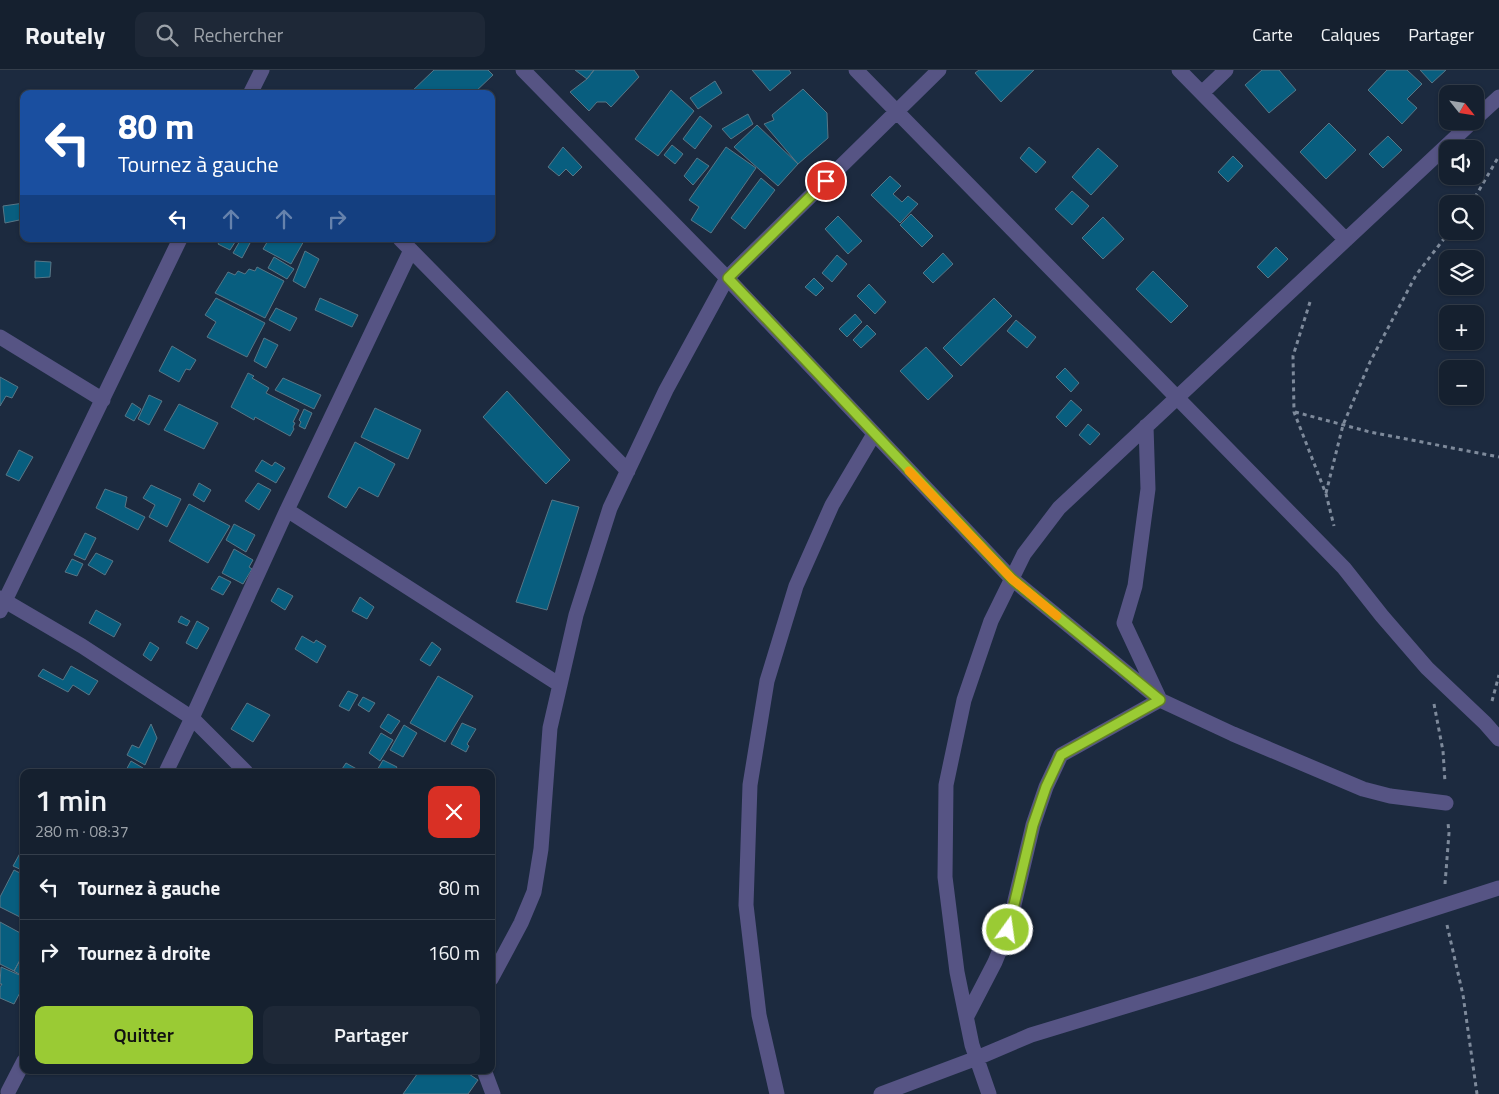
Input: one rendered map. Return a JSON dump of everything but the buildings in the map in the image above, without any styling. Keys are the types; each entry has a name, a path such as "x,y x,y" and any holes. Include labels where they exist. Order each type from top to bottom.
{"street":[{"path":"253,90 262,70"},
{"path":"523,70 728,278 1012,579 1160,700 1233,734 1364,789 1390,796 1446,803"},
{"path":"856,70 1344,568 1427,668 1485,723 1499,739"},
{"path":"495,972 521,923 534,892 541,850 550,728 576,616 610,508 666,390 728,278 939,70"},
{"path":"1179,70 1346,240"},
{"path":"1202,93 1226,70"},
{"path":"1484,111 1499,97"},
{"path":"989,1094 972,1045 957,972 945,877 946,785 964,700 991,621 1024,554 1059,508 1463,130"},
{"path":"179,242 2,604 82,646 192,718 243,769"},
{"path":"403,242 628,471"},
{"path":"167,769 287,510 411,250"},
{"path":"0,337 103,400"},
{"path":"1146,426 1148,489 1135,586 1124,623 1160,700"},
{"path":"778,1094 758,1015 746,905 750,785 767,681 796,586 832,505 874,434"},
{"path":"287,510 560,685"},
{"path":"966,1016 996,962 1008,930 1033,825 1046,787 1061,755 1160,700"},
{"path":"881,1094 977,1058 1031,1035 1202,983 1499,888"},
{"path":"6,1091 20,1068"},
{"path":"486,1074 493,1094"}],"path":[{"path":"1476,195 1499,156"},
{"path":"1326,494 1343,425 1370,362 1416,275 1443,240"},
{"path":"1311,299 1293,356 1294,412 1326,494 1335,531"},
{"path":"1294,412 1370,432 1499,457"}],"slow traffic":[{"path":"909,471 1012,579 1057,616"}],"route":[{"path":"826,181 728,278 1012,579 1160,700 1061,755 1046,787 1033,825 1008,930"}]}
